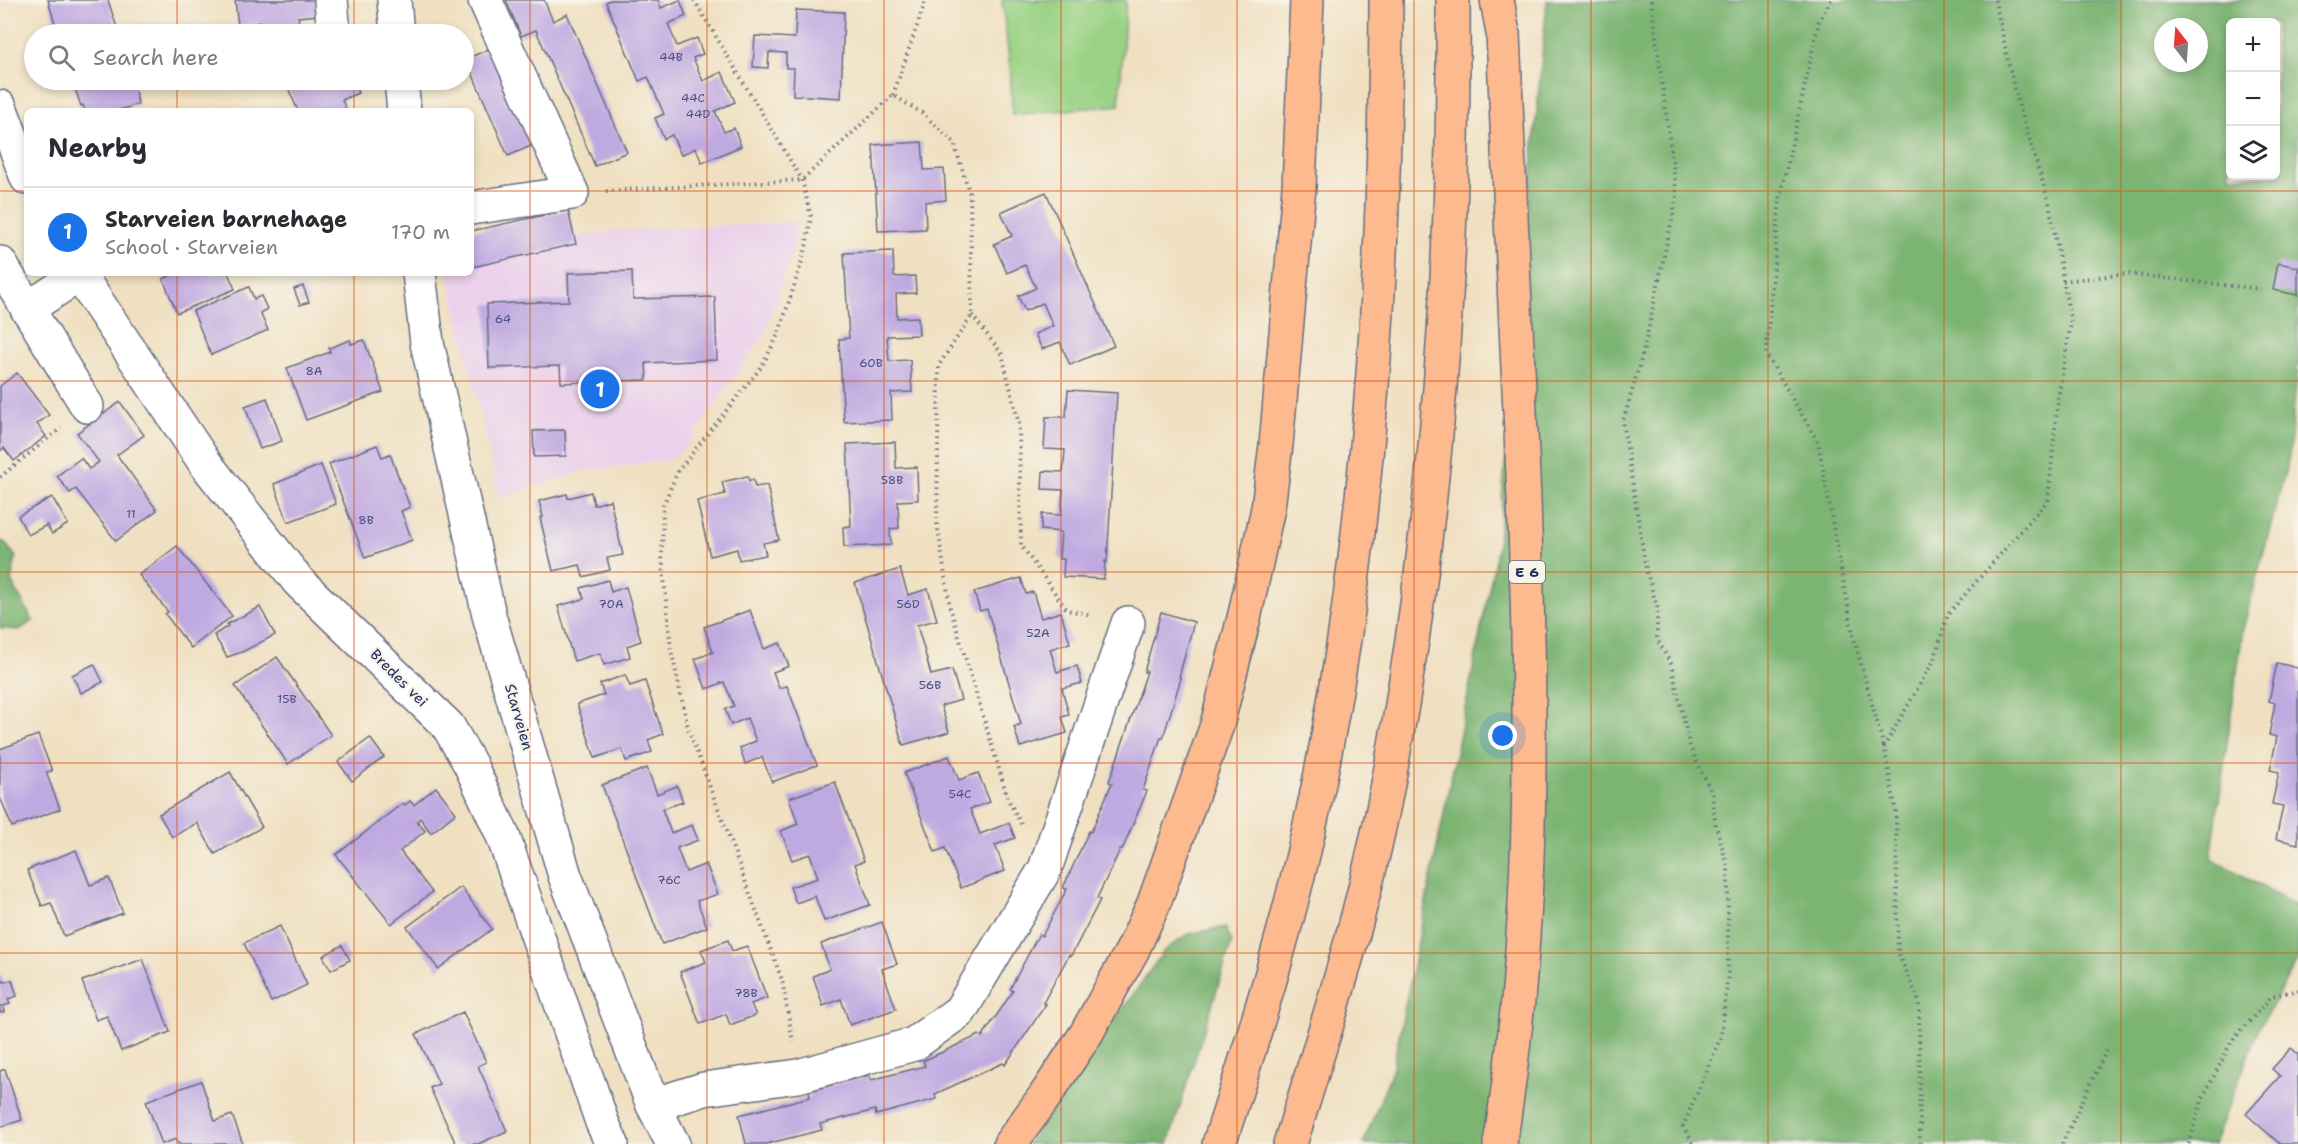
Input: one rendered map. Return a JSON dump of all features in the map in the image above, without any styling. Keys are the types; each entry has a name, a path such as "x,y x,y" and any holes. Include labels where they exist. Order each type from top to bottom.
{"highway":[{"path":"1010,1144 1086,1034 1133,949 1154,903 1217,725 1245,614 1268,508 1276,445 1299,187 1307,0"},
{"path":"1219,1144 1255,1034 1291,903 1321,773 1346,622 1362,493 1374,353 1382,199 1386,0"},
{"path":"1290,1144 1322,1045 1358,914 1388,785 1414,622 1431,498 1444,346 1450,212 1453,0"},
{"name":"E 6","path":"1497,0 1503,33 1530,707 1529,842 1522,958 1511,1080 1500,1144"}],"street":[{"path":"394,0 396,24"},
{"path":"474,208 572,193 485,0"},
{"path":"402,90 404,108"},
{"path":"0,107 24,170"},
{"path":"0,263 87,406"},
{"path":"27,309 75,276"},
{"name":"Bredes vei","path":"79,276 205,463 299,582 448,726 470,764 502,836 602,1122 612,1144"},
{"name":"Starveien","path":"419,276 427,343 490,619 566,876 653,1105 673,1144"},
{"path":"653,1105 704,1089 798,1076 914,1044 960,1011 1045,869 1128,623"}],"path":[{"path":"694,0 802,180 811,217 806,248 779,333 762,366 678,471 663,505 662,556 671,649 688,728 782,980 798,1076"},
{"path":"572,193 802,180 893,95 926,0"},
{"path":"1651,0 1677,196 1644,349 1623,422 1646,569 1657,607 1657,639 1671,664 1690,747 1712,794 1715,822 1728,868 1728,975 1721,1037 1683,1126 1693,1144"},
{"path":"1832,0 1819,21 1780,198 1766,354 1818,442 1854,635 1884,747 1896,812 1898,952 1918,1002 1920,1144"},
{"path":"1884,747 1934,660 1948,614 2048,500 2058,398 2071,323 2049,203 2013,89 1995,0"},
{"path":"893,95 922,113 954,142 970,195 972,315 939,365 936,523 950,607 1008,799 1045,869"},
{"path":"2063,281 2127,273 2260,289"},
{"path":"972,315 1002,354 1019,424 1021,545 1066,610 1128,623"},
{"path":"0,477 87,406"},
{"path":"2188,1144 2202,1100 2231,1041 2272,996 2298,990"},
{"path":"2062,1144 2108,1047"}],"shaded area":[{"path":"797,222 796,240 765,334 687,445 673,459 585,471 500,499 449,276 474,276 474,261 609,231"}],"green space":[{"path":"1002,0 1126,0 1119,105 1012,115 1011,75"},
{"path":"1547,0 2295,0 2298,5 2298,365 2289,457 2243,629 2211,858 2298,907 2298,959 2258,1030 2214,1144 1363,1144 1392,1071 1498,545"},
{"path":"0,541 4,542 16,557 11,581 33,621 19,630 0,628"},
{"path":"1225,927 1232,942 1168,1144 1027,1144 1164,951 1188,934"}],"building":[{"path":"48,0 108,0 116,24 55,24"},
{"path":"235,0 316,0 318,15 298,17 299,24 260,24 260,22 238,24"},
{"path":"506,0 544,0 553,21 567,14 627,152 595,166 536,30 521,36"},
{"path":"610,0 658,0 661,8 680,0 686,16 668,24 677,46 697,38 703,54 693,58 703,81 722,72 735,102 715,111 724,132 734,128 741,146 702,163 696,148 681,155 672,135 664,139 655,118 664,114 648,77 639,81 606,2"},
{"path":"796,10 844,12 841,98 793,95 794,68 786,68 786,53 769,52 768,68 753,67 755,36 795,38"},
{"path":"498,45 540,142 508,156 474,77 474,56"},
{"path":"75,90 135,90 138,104 126,108 84,108 83,105 81,106"},
{"path":"289,90 357,90 358,93 342,100 346,108 297,108"},
{"path":"922,142 924,170 944,169 946,200 925,202 926,229 878,231 873,145"},
{"path":"1046,192 1114,346 1070,365 1060,342 1042,349 1035,334 1053,326 1043,303 1025,311 1018,296 1036,288 1025,265 1007,273 994,244 1012,236 1001,212"},
{"path":"568,210 576,244 474,267 474,230"},
{"path":"893,251 894,277 915,276 916,293 896,294 897,318 918,317 919,335 887,336 889,361 910,360 912,392 891,393 892,420 844,422 839,339 849,338 844,253"},
{"path":"2278,263 2298,267 2298,295 2273,290"},
{"path":"632,271 633,299 715,297 717,360 646,363 647,380 561,383 560,366 489,368 487,304 569,301 568,273"},
{"path":"170,276 229,276 235,289 177,313 163,279"},
{"path":"303,286 309,302 300,305 294,289"},
{"path":"249,287 254,299 261,296 267,309 260,313 268,330 211,355 193,311"},
{"path":"350,340 351,344 364,340 383,392 306,420 287,368 330,352 329,348"},
{"path":"17,373 49,415 37,424 46,436 14,461 4,448 0,451 0,386"},
{"path":"1068,390 1117,393 1107,562 1105,561 1104,579 1063,577 1064,559 1059,559 1061,532 1041,530 1042,514 1061,515 1063,490 1042,489 1043,471 1063,472 1065,450 1044,449 1046,417 1066,417"},
{"path":"267,398 282,441 260,449 245,406"},
{"path":"120,402 144,435 117,455 157,510 116,541 76,489 70,493 57,476 81,458 89,469 99,462 77,433"},
{"path":"565,430 566,456 534,457 533,431"},
{"path":"895,442 896,468 917,467 918,500 898,501 899,528 890,529 891,545 844,547 843,527 851,526 847,444"},
{"path":"377,445 382,457 390,454 410,507 401,511 412,540 365,558 329,464"},
{"path":"321,465 336,504 288,522 274,484"},
{"path":"748,476 749,481 753,479 755,487 767,485 779,540 763,543 766,555 739,560 737,549 710,556 697,501 725,494 722,482"},
{"path":"591,492 594,505 610,500 623,555 607,558 610,570 583,577 580,565 553,571 540,518 543,517 539,501 567,494 568,498"},
{"path":"52,497 68,524 52,534 47,525 28,535 18,516"},
{"path":"177,546 232,616 191,648 165,614 168,612 139,575"},
{"path":"900,569 908,595 928,589 937,620 917,625 931,675 952,670 961,700 941,706 949,732 903,745 855,583"},
{"path":"1021,578 1026,594 1033,592 1041,618 1061,612 1070,643 1050,649 1057,672 1077,666 1082,683 1062,688 1069,715 1062,717 1067,733 1020,747 1014,727 1021,724 987,609 980,611 974,592"},
{"path":"608,580 611,592 626,587 641,641 627,646 630,657 604,665 600,653 574,661 558,606 584,599 581,588"},
{"path":"260,607 275,635 227,657 214,635 228,626 227,624"},
{"path":"750,610 764,649 780,643 789,666 773,672 779,688 787,686 817,765 772,782 762,757 745,764 740,748 756,741 747,718 731,725 725,709 734,706 724,682 706,689 695,659 713,652 704,627"},
{"path":"1161,612 1194,622 1179,677 1181,678 1163,738 1161,737 1143,790 1147,791 1122,850 1097,898 1100,900 1071,956 1069,955 1043,1003 1046,1004 1005,1065 1003,1063 935,1094 936,1099 876,1115 875,1110 820,1124 822,1130 766,1144 746,1144 739,1115 810,1097 809,1091 869,1075 871,1080 925,1066 923,1061 979,1035 982,1037 1013,991 1010,989 1039,934 1042,936 1067,889 1063,888 1112,783 1109,782 1147,672 1144,672"},
{"path":"277,657 331,735 288,764 235,686"},
{"path":"2277,663 2298,668 2298,844 2276,839 2283,806 2272,804 2279,772 2270,770 2277,737 2269,735 2275,703 2269,701"},
{"path":"94,664 103,682 81,693 72,675"},
{"path":"625,675 630,686 645,681 663,734 648,740 652,752 626,761 622,749 595,758 577,704 604,695 600,684"},
{"path":"38,735 52,771 46,772 60,809 12,827 0,797 0,749"},
{"path":"370,738 384,757 352,781 338,762"},
{"path":"949,756 959,780 978,773 990,802 970,809 980,834 1009,823 1015,838 995,845 1005,871 961,888 945,848 935,852 904,773"},
{"path":"647,768 657,794 677,786 683,802 662,809 671,833 692,825 698,840 677,848 686,872 706,864 718,894 697,901 707,927 662,944 602,785"},
{"path":"230,772 262,827 215,854 197,823 172,837 159,814"},
{"path":"835,782 864,861 855,864 870,905 824,921 815,896 796,903 790,887 818,878 810,854 792,860 781,831 798,824 789,798"},
{"path":"436,787 456,813 431,833 420,818 417,821 425,831 400,851 432,892 391,924 336,855 403,803 405,805 410,801 414,805"},
{"path":"76,850 90,885 109,878 123,913 64,936 51,903 42,906 27,870"},
{"path":"461,887 492,929 438,969 407,927"},
{"path":"882,922 897,964 882,969 896,1009 850,1025 841,999 823,1006 813,976 830,969 821,944"},
{"path":"280,926 307,985 271,1002 244,943"},
{"path":"728,940 732,951 747,946 767,998 751,1004 756,1015 730,1025 726,1014 700,1024 680,972 706,962 701,950"},
{"path":"342,945 350,960 331,970 323,956"},
{"path":"143,959 170,1032 121,1051 107,1016 96,1020 82,981"},
{"path":"0,972 4,982 12,980 17,996 8,999 10,1004 3,1006 4,1012 0,1013"},
{"path":"463,1012 486,1062 478,1066 507,1131 478,1144 456,1144 430,1088 439,1084 416,1034"},
{"path":"2291,1048 2298,1054 2298,1144 2280,1144 2246,1114 2280,1076 2272,1069"},
{"path":"5,1069 22,1120 0,1127 0,1071"},
{"path":"201,1081 215,1121 232,1115 243,1144 178,1144 176,1139 162,1144 146,1101"}],"place":[{"name":"Starveien barnehage","path":"600,389"}]}
